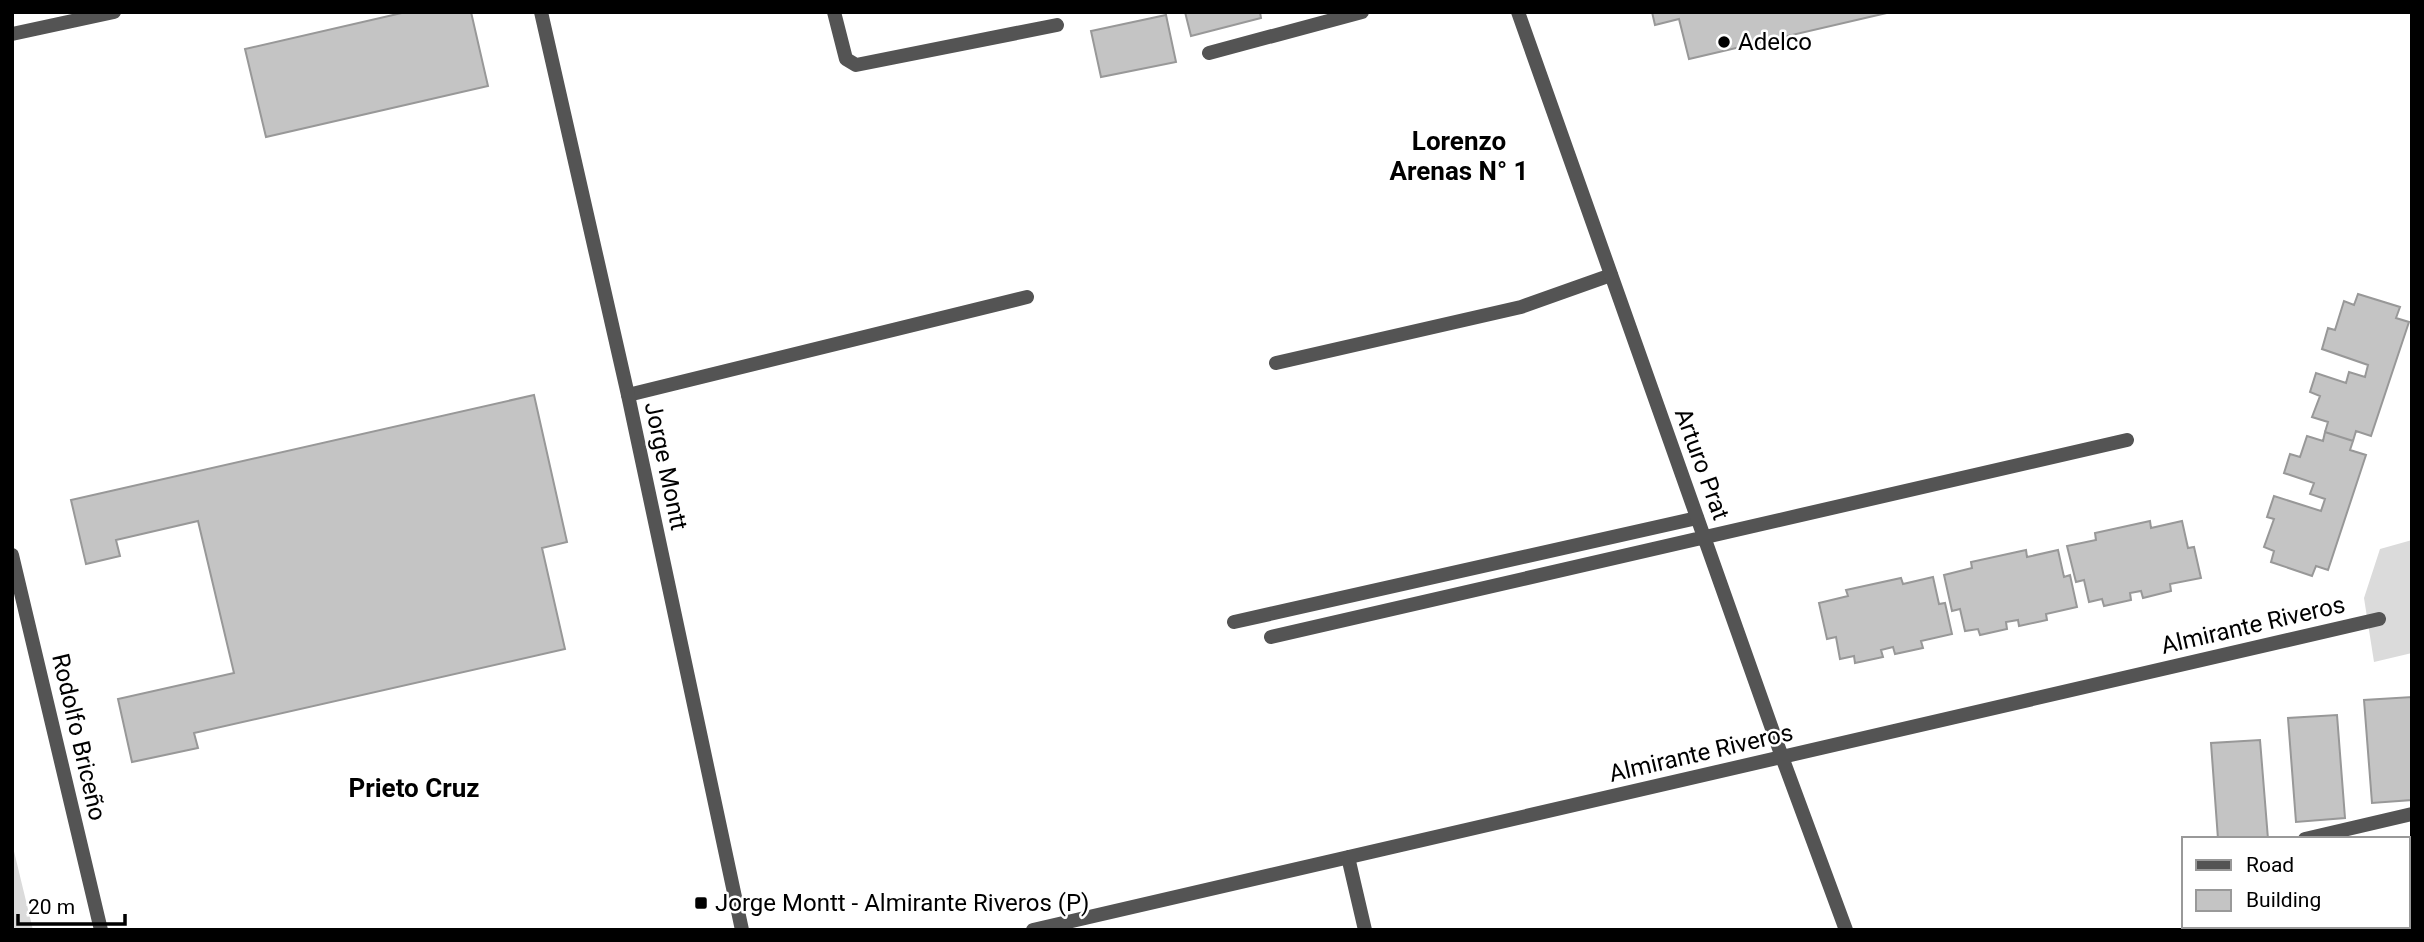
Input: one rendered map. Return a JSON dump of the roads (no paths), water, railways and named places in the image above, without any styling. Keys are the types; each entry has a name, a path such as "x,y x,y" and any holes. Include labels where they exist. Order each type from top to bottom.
{"street":[{"path":"12,34 114,12"},
{"name":"Jorge Montt","path":"541,12 628,395 742,930"},
{"path":"834,12 846,59 856,65 1057,25"},
{"path":"1209,53 1362,12"},
{"name":"Arturo Prat","path":"1518,12 1846,930"},
{"path":"1276,363 1521,307 1611,275"},
{"path":"628,395 1027,296"},
{"path":"1271,637 2127,440"},
{"path":"1234,622 1697,518"},
{"name":"Rodolfo Briceño","path":"12,555 101,930"},
{"name":"Almirante Riveros","path":"1033,930 2379,620"},
{"path":"2314,837 2412,814"},
{"path":"1348,857 1365,930"}],"place":[{"name":"Adelco","path":"1724,42"},
{"name":"Jorge Montt - Almirante Riveros (P)","path":"701,903"}],"district":[{"name":"Lorenzo Arenas N° 1","path":"1459,156"},
{"name":"Prieto Cruz","path":"414,788"}]}
